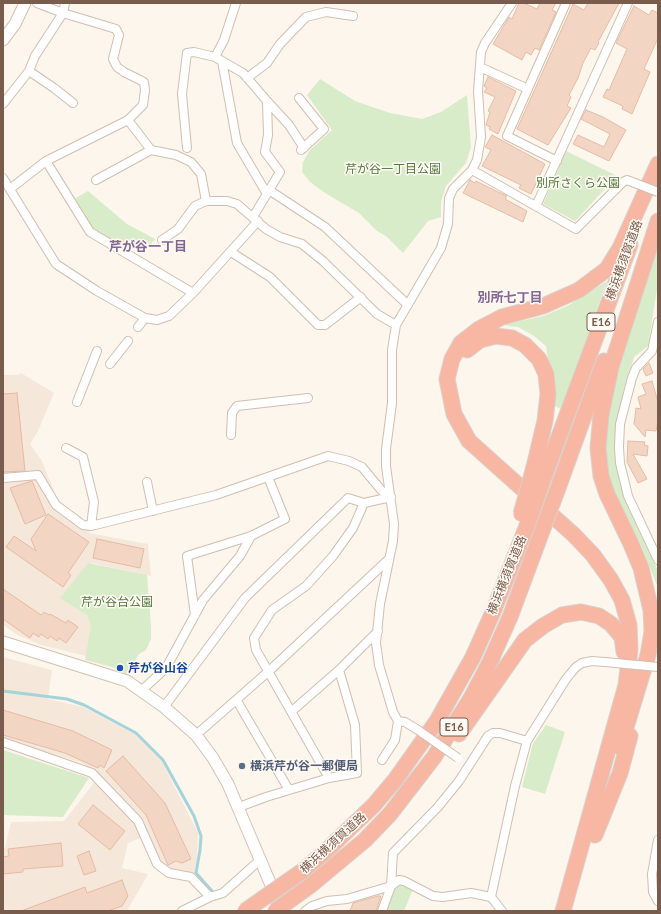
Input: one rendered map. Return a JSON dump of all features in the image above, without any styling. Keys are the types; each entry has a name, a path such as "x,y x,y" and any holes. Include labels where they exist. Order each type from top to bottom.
{"highway":[{"name":"横浜横須賀道路","path":"245,911 301,872 324,853 374,805 417,751 456,690 493,612 539,472 658,165"},
{"path":"632,687 629,625 622,600 611,580 593,555 574,535 469,440 454,414 447,379 452,359 461,343 479,329 502,317 543,306 579,290 607,269 620,248 658,165"},
{"name":"横浜横須賀道路","path":"275,911 311,885 365,840 410,790 452,729 489,664 510,617 658,216"},
{"path":"632,687 652,632 651,610 640,568 631,544 607,494 601,476 598,448 601,415 611,367 658,221"},
{"path":"539,472 548,394 546,374 539,359 525,345 512,338 496,336 480,340 464,353 454,383 464,418 480,442 581,530 618,573 631,598 639,632 641,652 627,706 590,834 563,911"},
{"path":"410,790 444,755 525,640 543,626 562,615 581,612 599,616 611,624 622,637 632,687"},
{"path":"573,911 590,834"}],"street":[{"path":"3,40 15,24 25,3"},
{"path":"10,190 46,161 128,120 143,105 145,90 144,82 117,67 113,59 119,35 116,29 63,13 37,3"},
{"path":"3,104 29,72 35,56 63,13 65,3"},
{"path":"215,57 224,40 236,3"},
{"path":"382,760 395,740 398,721 393,712 379,665 376,644 380,604 394,524 386,466 386,449 392,403 392,350 396,325 441,248 447,231 449,198 453,189 472,170 479,151 481,137 478,91 480,67 485,43 512,3"},
{"path":"557,161 507,136 566,3"},
{"path":"536,206 628,3"},
{"path":"247,78 267,63 280,44 306,17 326,12 353,16"},
{"path":"187,148 182,94 187,53 194,52 215,57 243,73 289,125 303,149 324,129 299,98"},
{"path":"222,61 237,143 268,192 325,227 408,305"},
{"path":"480,67 528,89"},
{"path":"29,72 73,103"},
{"path":"3,178 56,264 97,291 145,318 157,320 169,316 193,294 231,252 255,219 268,192 280,172 266,152 268,135 267,101"},
{"path":"128,120 150,150"},
{"path":"96,180 150,150 176,155 191,162 201,174 206,201"},
{"path":"46,161 71,195 90,232 193,294"},
{"path":"472,170 576,229 623,182 627,180 658,192"},
{"path":"162,240 178,229 195,206 206,201 227,201 237,204 266,229 280,237 302,244 324,261 377,314 396,325"},
{"path":"231,252 270,277 318,325 325,325 361,298"},
{"path":"138,327 145,318"},
{"path":"658,322 657,334 652,351 636,368 632,378 620,424 619,447 620,463 628,496 658,560"},
{"path":"110,364 128,341"},
{"path":"78,402 97,351"},
{"path":"230,435 232,413 237,406 308,398"},
{"path":"66,448 83,457 94,502 91,526"},
{"path":"3,478 38,474 56,505 83,525 91,526 216,495 328,456 349,461 362,468 382,491 391,497"},
{"path":"195,615 188,556 251,536 285,519 268,477"},
{"path":"147,482 153,511"},
{"path":"164,707 245,598 348,498 364,503 391,497"},
{"path":"329,778 256,650 254,638 272,610 306,586 333,556 354,528 364,503"},
{"path":"141,691 166,668 203,600 240,556 251,536"},
{"path":"196,735 237,701 389,559"},
{"path":"292,711 339,670 378,631"},
{"path":"3,642 16,648 95,670 127,681 164,707 196,735 213,758 228,784 261,859 274,896 282,911"},
{"path":"491,896 515,786 527,741 566,679 576,667 582,663 592,661 658,666"},
{"path":"239,807 329,778 357,773 355,725 339,670"},
{"path":"237,701 289,790"},
{"path":"398,721 405,722 468,764"},
{"path":"382,911 391,886 393,853 438,807 488,736 493,733 500,733 527,741"},
{"path":"3,742 92,773 138,821 157,864 170,873 191,877 210,897"},
{"path":"658,840 653,892 658,901"},
{"path":"182,911 210,897 223,893 261,859"},
{"path":"305,911 312,906 327,901 347,899 391,886 399,880 404,881 433,896 443,897 471,894 491,896 502,911"}],"shaded area":[{"path":"21,373 54,393 38,431 30,444 42,461 59,504 84,522 89,523 89,533 148,544 151,576 91,563 70,593 84,606 92,627 90,657 41,645 18,635 3,625 3,375 18,375"},
{"path":"3,657 52,670 48,699 83,707 136,735 161,760 198,833 197,859 194,873 172,869 165,865 158,856 148,835 128,843 122,868 148,874 127,911 3,911 3,848 5,848 11,822 64,821 100,775 82,763 3,739"}],"green space":[{"name":"芹が谷一丁目公園","path":"320,79 355,101 390,113 422,119 441,112 467,95 471,147 466,163 446,186 441,202 441,217 428,221 403,253 386,236 377,231 359,213 325,193 310,182 302,172 303,162 310,150 332,130 307,95"},
{"name":"別所さくら公園","path":"566,151 617,176 575,221 543,204"},
{"path":"88,191 127,224 155,239 145,251 131,241 127,249 94,230 74,199"},
{"path":"658,247 658,283 648,346 634,357 624,389 616,431 624,496 658,571 658,588 640,543 635,534 627,528 610,490 603,455 611,390 644,283 652,266"},
{"path":"607,281 561,409 555,406 546,346 534,336 518,327 502,325 544,316 569,305"},
{"name":"芹が谷台公園","path":"88,563 147,575 151,639 146,650 139,654 127,674 112,667 85,660 91,626 87,615 60,598"},
{"path":"546,725 565,732 545,794 522,787 533,743"},
{"path":"3,750 89,778 63,817 3,815"},
{"path":"400,884 413,889 404,911 385,911 393,888"}],"building":[{"path":"519,3 524,3 537,9 540,3 556,3 552,10 556,12 539,50 535,48 531,55 526,52 522,60 493,44 509,17 512,19"},
{"path":"588,3 619,3 595,50 591,48 583,63 578,78 569,95 571,97 567,106 571,108 548,145 517,129 573,4 584,10"},
{"path":"634,6 649,15 652,10 658,13 658,38 644,69 650,72 632,114 622,109 623,106 603,97 607,89 609,90 627,49 616,43"},
{"path":"488,77 516,91 498,134 489,129 490,127 486,125 490,112 488,111 495,97 484,92 487,88 484,86"},
{"path":"586,110 603,117 626,130 609,161 573,144 578,135 604,147 610,134 581,119"},
{"path":"492,135 545,164 531,194 519,188 521,185 482,166 491,150 485,147"},
{"path":"470,180 475,183 476,181 507,196 505,199 527,211 523,222 463,193"},
{"path":"649,363 653,373 646,376 643,369"},
{"path":"652,381 658,402 658,420 656,431 646,430 645,437 634,424 636,408 641,409 638,397 646,394 642,384"},
{"path":"17,393 25,471 3,472 3,394"},
{"path":"628,441 645,442 644,445 648,446 647,456 633,454 647,479 638,483 627,462"},
{"path":"32,481 46,515 25,524 10,488"},
{"path":"48,514 89,542 68,573 71,575 63,587 6,547 14,536 36,551 31,539"},
{"path":"97,539 144,549 140,568 93,558"},
{"path":"3,589 41,615 44,612 66,623 68,620 78,627 66,643 59,638 57,641 50,636 48,639 41,634 39,637 33,633 30,638 3,619"},
{"path":"3,710 73,731 112,750 104,768 100,765 98,768 65,753 3,735"},
{"path":"123,756 165,803 191,859 182,863 176,861 168,865 146,815 106,771"},
{"path":"93,805 125,831 110,850 78,824"},
{"path":"61,843 63,866 23,869 23,872 3,874 3,857 9,856 8,849"},
{"path":"89,851 96,871 84,875 77,856"},
{"path":"122,880 128,896 122,906 108,911 21,911 85,887 87,893"},
{"path":"381,896 376,911 350,911 353,903"}],"waterway":[{"path":"3,691 67,699 84,705 136,733 163,760 194,816 201,836 196,873 212,891"}],"place":[{"name":"芹が谷山谷","path":"120,668"},
{"name":"横浜芹が谷一郵便局","path":"242,766"}],"district":[{"name":"芹が谷一丁目","path":"148,247"},
{"name":"別所七丁目","path":"510,298"}]}
